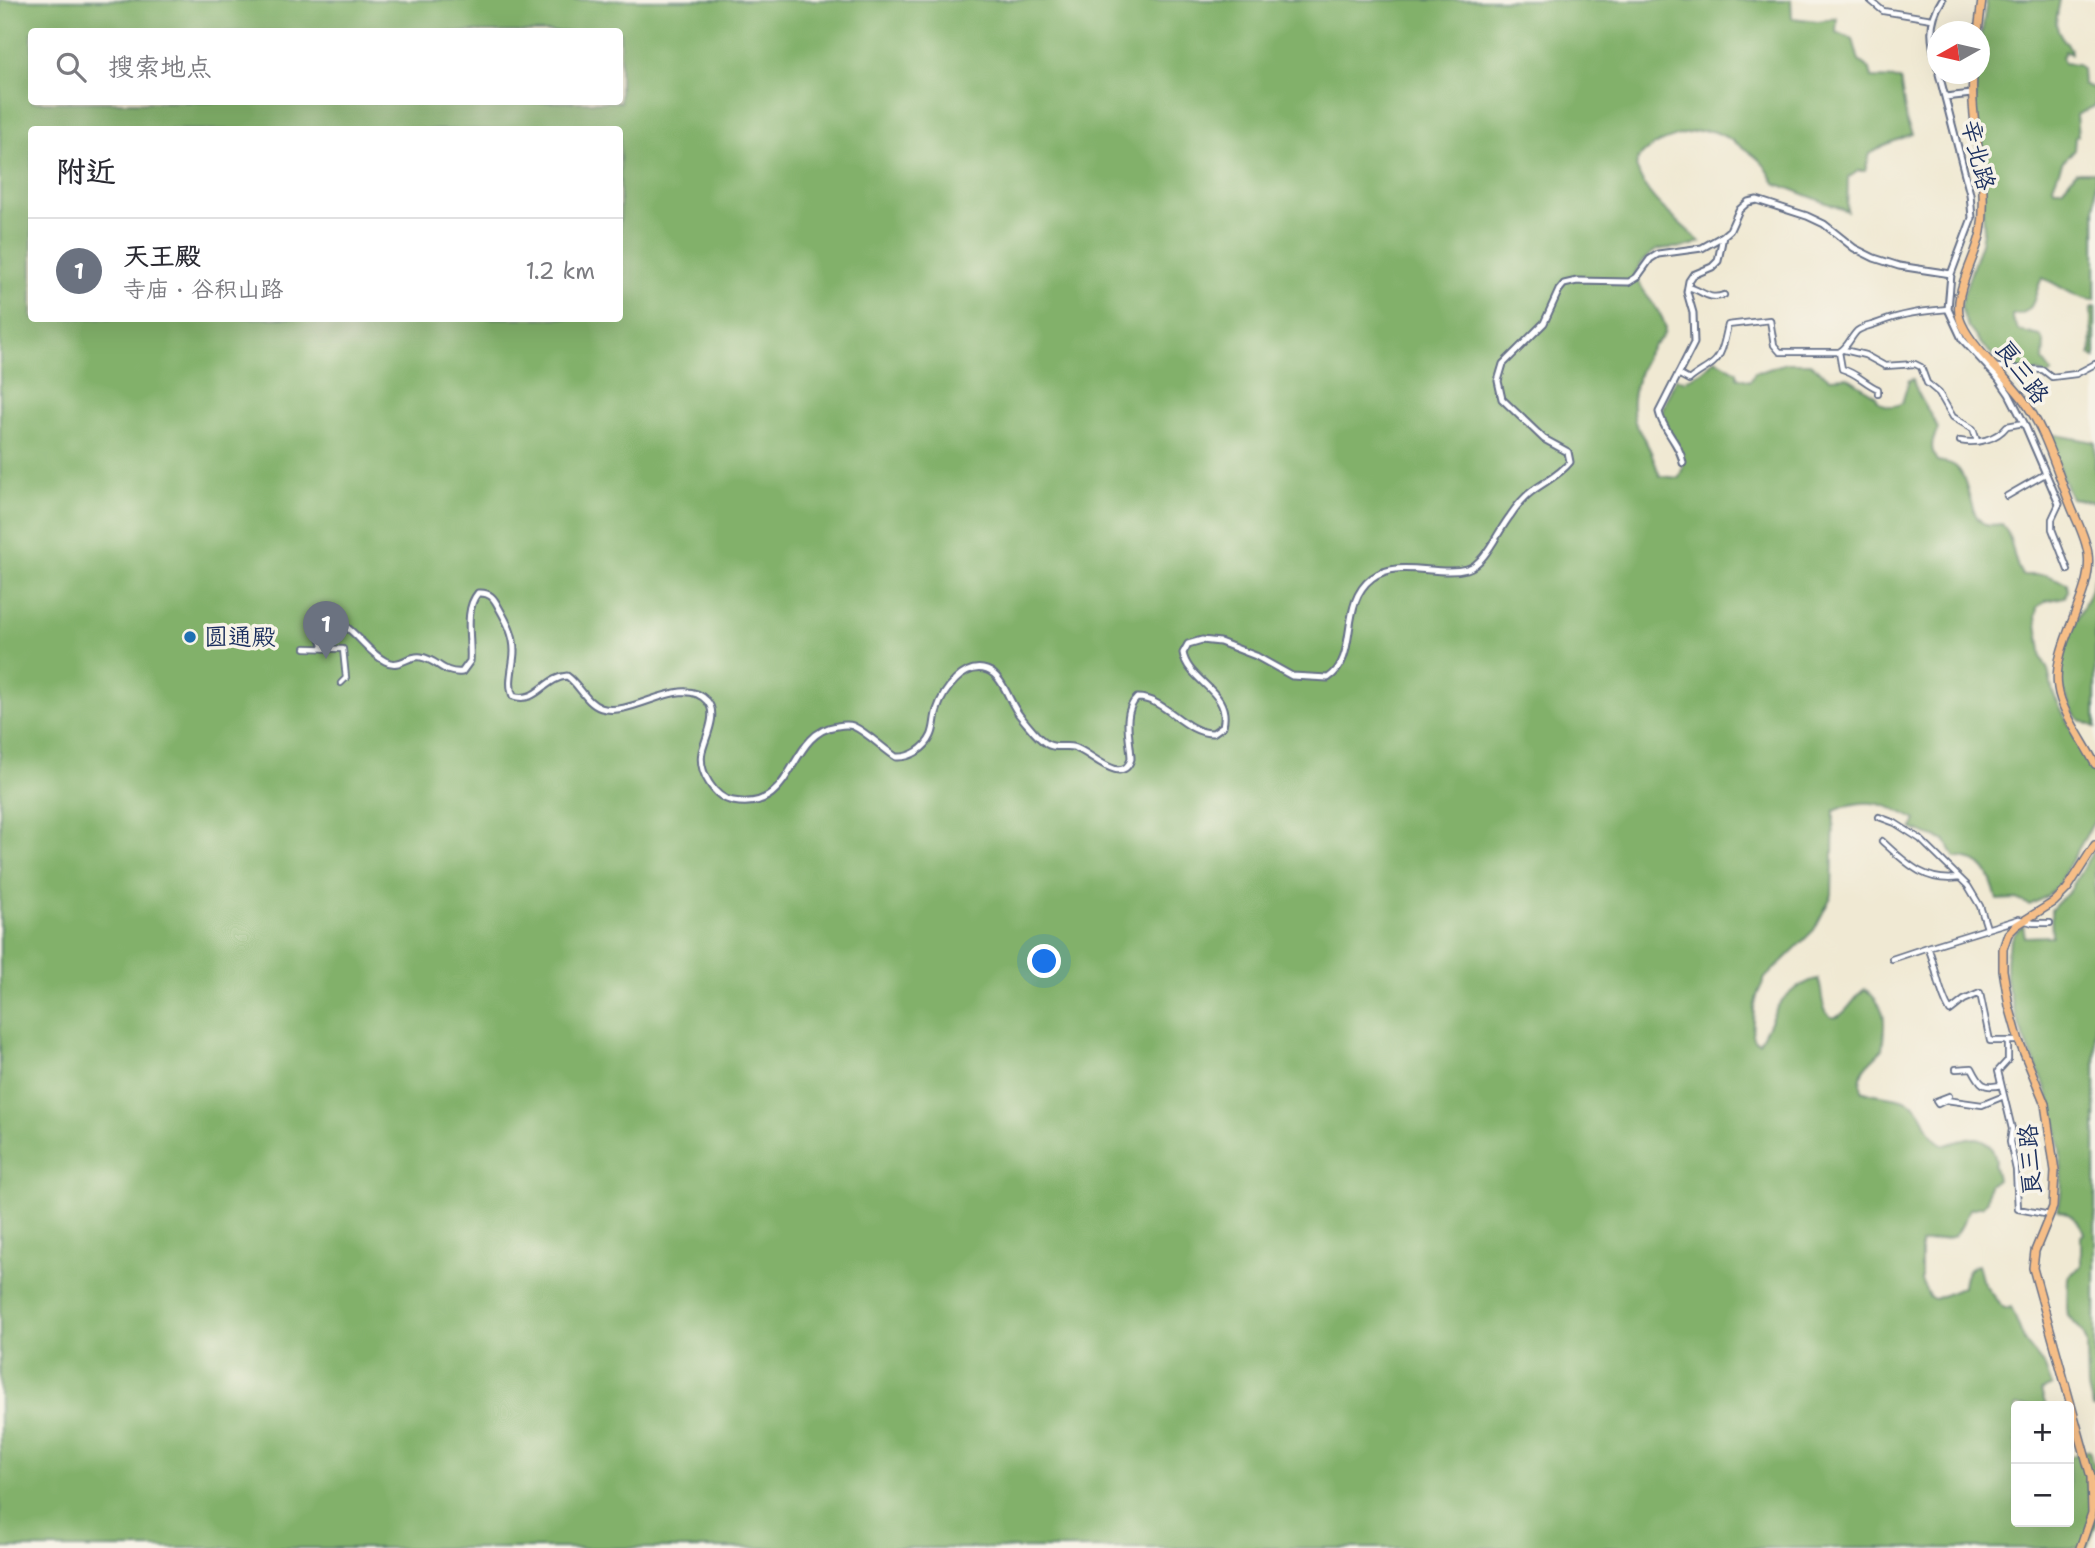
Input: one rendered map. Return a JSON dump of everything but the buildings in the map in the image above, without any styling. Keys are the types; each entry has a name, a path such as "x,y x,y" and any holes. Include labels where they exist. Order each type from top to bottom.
{"main road":[{"path":"1979,21 1982,0"},
{"name":"良三路","path":"1972,84 1983,218 1979,241 1960,295 1958,310 1964,327 2020,395 2034,419 2086,546 2088,569 2060,657 2057,680 2063,702 2095,764"},
{"name":"良三路","path":"2080,1548 2092,1513 2091,1477 2033,1268 2035,1251 2053,1206 2055,1182 2050,1129 2040,1090 2020,1041 2007,994 2003,949 2008,934 2024,919 2054,902 2067,889 2095,845"}],"street":[{"path":"1870,0 1883,11 1933,19 1942,0"},
{"name":"辛北路","path":"1942,84 1972,211 1970,224 1951,274 1948,309"},
{"path":"1945,97 1972,94"},
{"path":"324,648 317,626 319,621 326,619 355,633 367,648 388,663 400,664 419,657 428,659 445,670 462,671 470,661 469,628 473,601 478,593 489,594 495,600 512,635 514,655 510,690 513,696 531,696 555,678 567,676 591,703 603,709 633,706 679,692 694,692 708,701 712,711 701,754 710,785 718,795 735,802 761,800 772,795 807,745 820,732 832,727 853,726 897,757 911,755 931,737 937,710 961,674 978,669 993,673 1013,708 1044,742 1056,747 1076,747 1113,770 1122,770 1130,764 1129,713 1137,698 1160,706 1185,725 1199,731 1213,733 1223,726 1223,710 1217,695 1184,661 1184,650 1188,644 1202,640 1220,642 1256,656 1292,676 1328,678 1337,671 1343,658 1356,597 1372,578 1397,568 1443,572 1469,569 1479,562 1522,500 1570,462 1570,455 1565,449 1544,439 1505,403 1499,385 1501,367 1544,323 1561,286 1567,282 1629,282 1658,254 1702,248 1723,236 1730,230 1743,206 1757,200 1797,212 1824,224 1854,248 1874,258 1899,266 1951,274"},
{"path":"1683,463 1680,450 1661,422 1658,412 1694,343 1693,313 1688,287 1693,275 1712,267 1718,261 1723,236"},
{"path":"1688,287 1706,296 1716,298 1724,295"},
{"path":"1878,394 1878,389 1856,373 1842,369 1842,351 1857,331 1896,315 1948,309 1962,339 1998,378 2024,423 2059,505 2052,519 2052,529 2068,570"},
{"path":"1678,374 1689,380 1704,367 1714,363 1727,325 1770,320 1774,345 1780,352 1842,351 1864,355 1885,366 1915,364 1921,367 1927,383 1939,393 1953,417 1973,429 1977,441"},
{"path":"1997,368 2043,370 2052,377 2076,374 2095,364"},
{"path":"1961,441 1970,443 1994,437 2007,426 2024,423"},
{"path":"2007,496 2045,474"},
{"path":"305,648 343,649 346,678 341,683"},
{"path":"1879,817 1895,823 1920,839 1968,886 1980,906 1987,928"},
{"path":"1882,841 1907,864 1928,876 1944,880 1960,878"},
{"path":"1892,959 1987,928 2024,919 2032,923 2050,923"},
{"path":"1928,947 1934,961 1941,996 1950,1011 1964,1000 1980,993 1990,1041 2020,1041"},
{"path":"2008,1041 2008,1059 1998,1072 2012,1129 2010,1142 2016,1170 2018,1209 2049,1215"},
{"path":"1956,1069 1972,1068 1982,1084 1989,1087 2001,1085"},
{"path":"1949,1096 1936,1101 1938,1104 1946,1100 1982,1105 2004,1096"}],"green space":[{"path":"0,0 1791,0 1792,18 1818,21 1837,18 1836,32 1853,39 1859,61 1870,69 1872,78 1900,79 1907,123 1912,134 1870,154 1865,171 1858,171 1848,178 1847,211 1775,183 1764,165 1754,156 1715,132 1681,135 1643,153 1637,161 1637,169 1648,191 1700,242 1680,248 1658,250 1643,261 1635,273 1661,316 1665,329 1647,354 1640,370 1633,395 1633,413 1660,476 1679,478 1683,467 1660,414 1676,378 1684,381 1703,371 1715,359 1737,372 1737,377 1750,381 1755,372 1786,363 1810,363 1829,378 1847,377 1876,396 1878,401 1890,406 1902,403 1909,380 1913,379 1938,429 1932,445 1937,461 1950,463 1959,470 1979,520 1987,525 2002,524 2009,536 2022,575 2046,575 2067,583 2065,597 2046,601 2037,607 2036,617 2042,658 2048,670 2053,693 2095,776 2095,820 2057,886 2047,896 2030,905 2016,899 1997,900 1985,869 1965,858 1955,858 1946,841 1912,829 1916,820 1885,806 1867,803 1857,803 1834,811 1832,895 1814,930 1765,978 1754,1008 1752,1035 1754,1040 1759,1042 1783,1000 1810,981 1818,979 1822,1001 1827,1013 1832,1017 1842,1014 1865,989 1882,1010 1884,1024 1882,1050 1863,1072 1862,1090 1911,1103 1920,1112 1934,1138 1945,1145 1976,1138 1982,1139 1992,1149 1996,1159 1994,1166 1997,1179 1989,1185 1987,1200 1983,1206 1970,1209 1960,1229 1952,1237 1921,1244 1921,1281 1930,1298 1935,1299 1963,1287 1966,1273 1978,1265 1983,1282 1990,1292 2006,1309 2011,1307 2025,1342 2045,1367 2052,1386 2041,1391 2044,1401 2011,1401 2011,1527 2074,1527 2074,1455 2089,1450 2095,1472 2095,1526 2087,1548 0,1548"},
{"path":"1987,0 2060,0 2057,27 2071,49 2071,54 2065,51 2062,58 2064,63 2077,64 2082,69 2083,84 2095,89 2095,106 2076,115 2078,136 2075,137 2074,150 2062,163 2053,186 2054,189 2062,189 2076,172 2095,172 2095,300 2074,295 2042,278 2030,307 2020,314 2012,315 2019,331 2040,336 2044,341 2043,361 2052,373 2047,376 2039,372 2020,374 2000,362 1968,327 1961,307 1981,243 1984,224 1974,109 1975,84 1990,84 1990,21 1984,21"},
{"path":"2095,306 2095,358 2090,355 2091,308"},
{"path":"2050,434 2095,442 2095,502 2071,498 2046,436"},
{"path":"2095,576 2095,727 2079,719 2074,713 2062,682 2062,666 2064,651"},
{"path":"2095,848 2093,1408 2088,1388 2087,1343 2083,1332 2068,1316 2067,1307 2068,1277 2081,1266 2081,1236 2084,1234 2077,1221 2058,1209 2062,1182 2055,1118 2013,1006 2007,983 2006,961 2011,941 2023,925 2025,937 2052,936 2051,910 2070,890"}],"place":[{"name":"圆通殿","path":"190,637"},
{"name":"天王殿","path":"326,659"}]}
